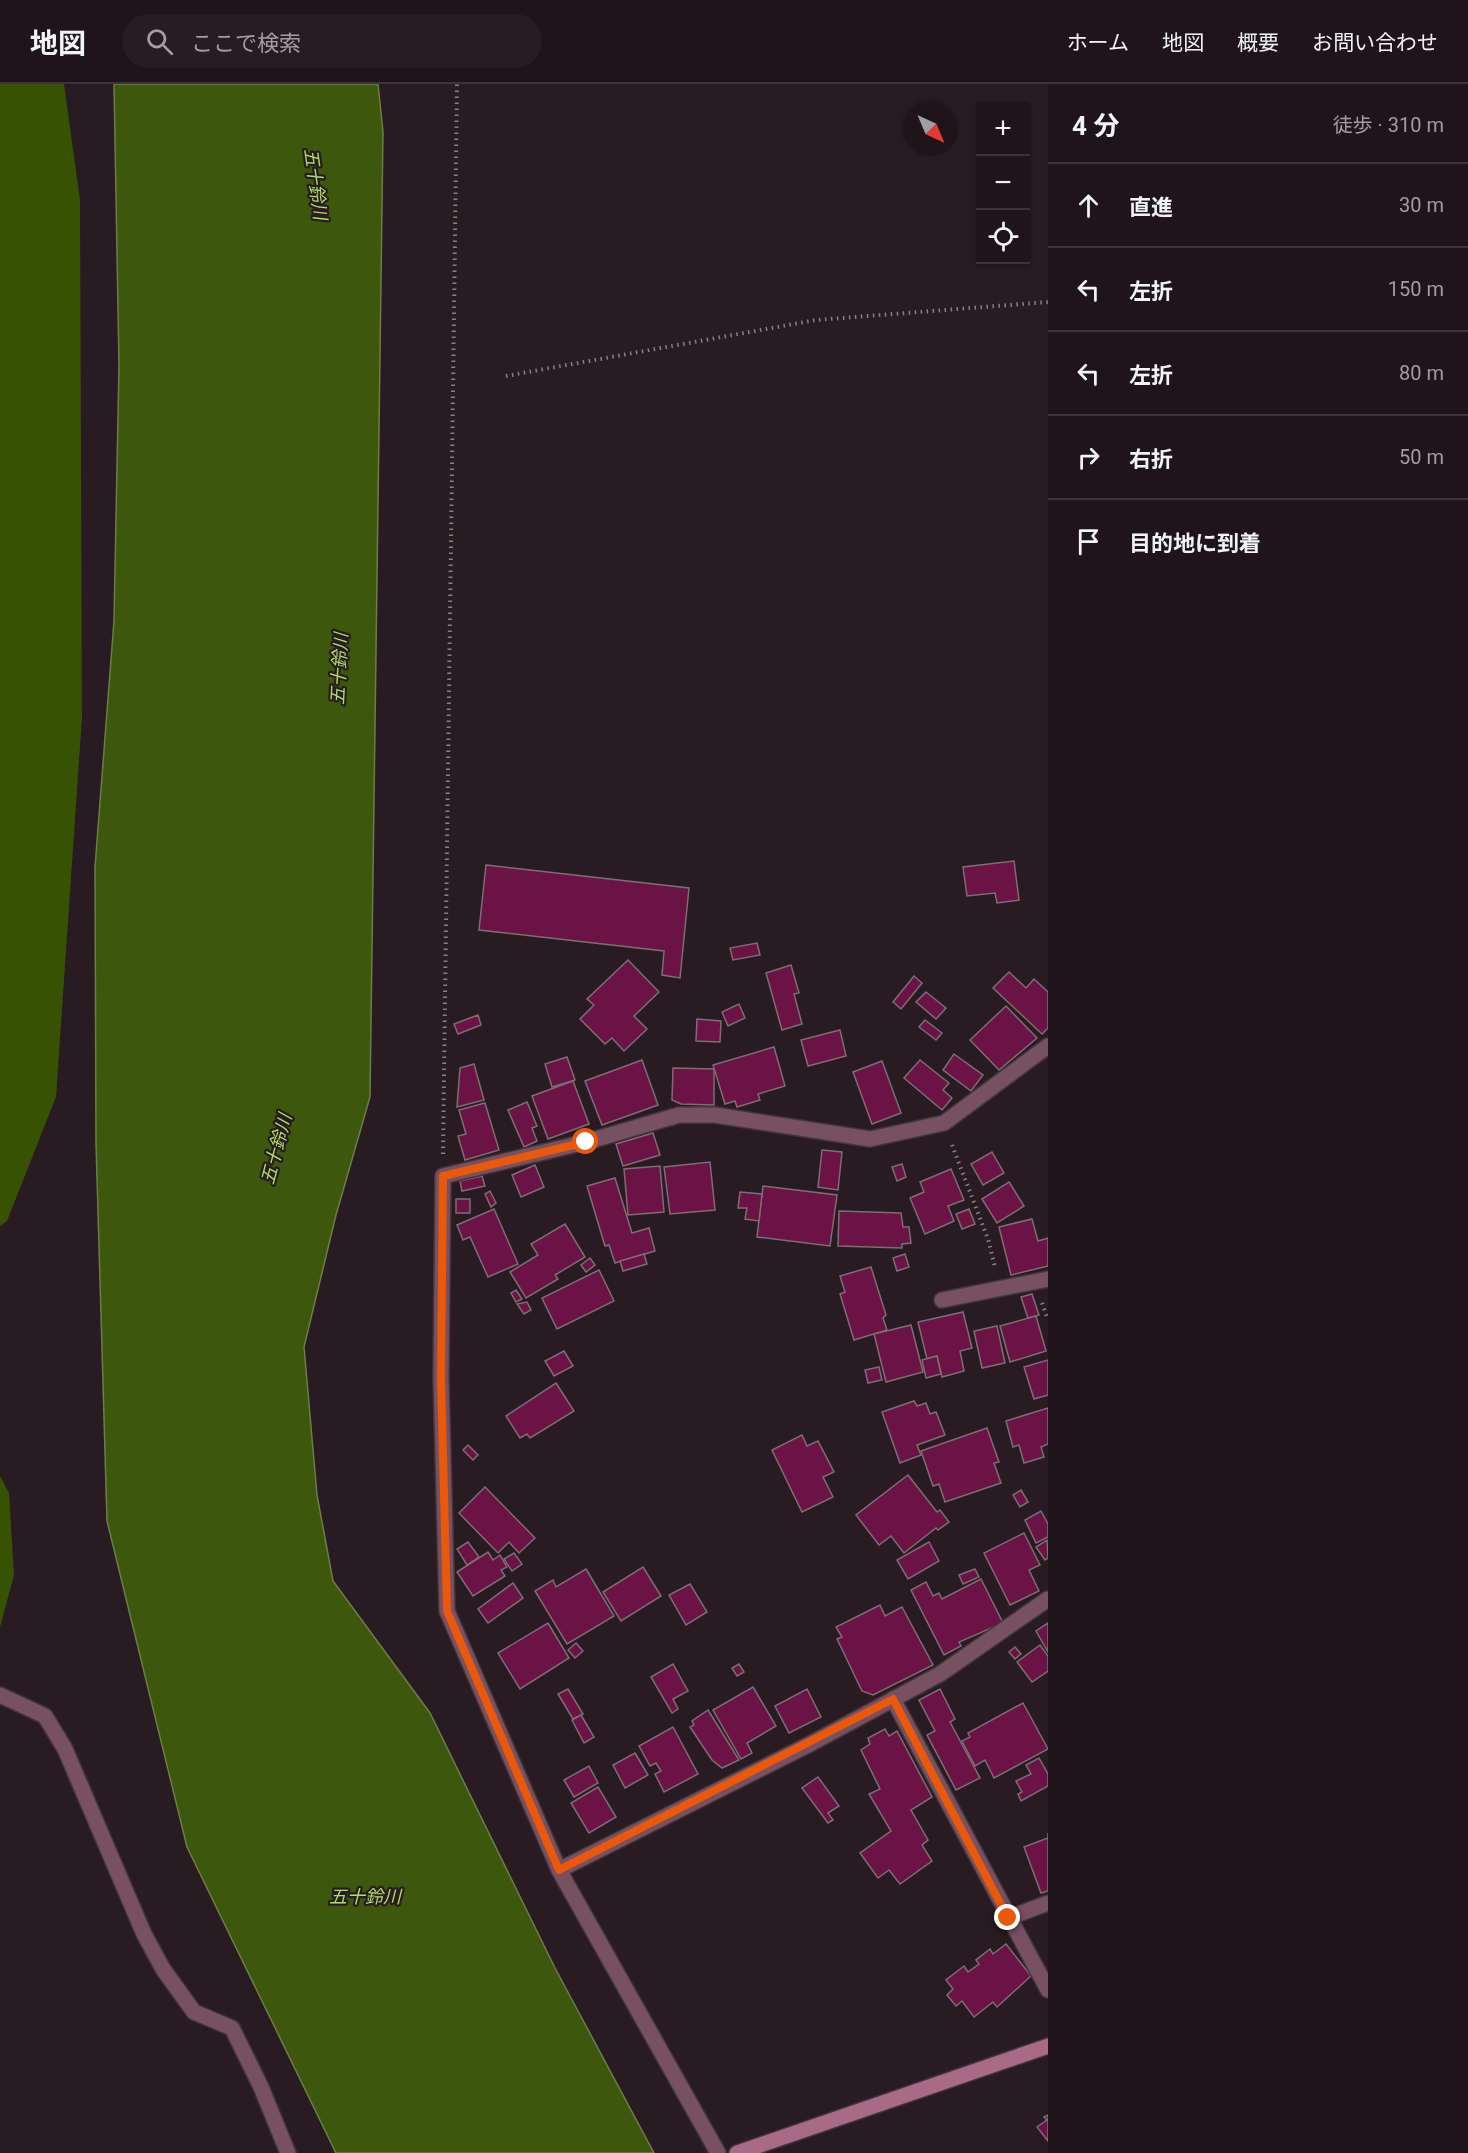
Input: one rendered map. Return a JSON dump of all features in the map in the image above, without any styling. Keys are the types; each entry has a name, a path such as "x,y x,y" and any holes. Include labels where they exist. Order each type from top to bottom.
{"street":[{"path":"718,2153 559,1870 447,1611 441,1378 443,1176 586,1142 679,1115 715,1115 870,1139 944,1123 1048,1046"},
{"path":"942,1300 1048,1279"},
{"path":"559,1870 940,1674 1048,1599"},
{"path":"0,1695 45,1716 65,1749 144,1934 163,1970 194,2012 232,2028 261,2087 288,2153"},
{"path":"893,1699 1048,1990"},
{"path":"1008,1918 1048,1903"},
{"path":"737,2153 1048,2046"}],"path":[{"path":"443,1176 457,84"},
{"path":"506,376 816,320 1048,302"},
{"path":"944,1123 988,1239 1001,1288"}],"shaded area":[{"path":"0,84 64,84 80,200 82,717 56,1097 7,1221 0,1226"},
{"path":"0,1476 9,1493 14,1575 0,1627"}],"water":[{"name":"五十鈴川","path":"114,84 378,84 383,132 370,1097 336,1215 304,1347 317,1495 333,1581 430,1713 555,1968 654,2153 336,2153 187,1847 107,1521 96,1143 95,867 114,621 119,365"}],"building":[{"path":"1014,861 1019,900 997,903 995,893 967,896 963,867"},
{"path":"486,865 689,888 680,978 662,975 664,951 479,930"},
{"path":"757,943 760,955 733,960 730,948"},
{"path":"628,960 659,992 634,1016 647,1029 624,1051 612,1038 605,1044 580,1019 594,1005 587,999"},
{"path":"791,965 799,993 794,994 802,1024 782,1030 766,973"},
{"path":"1009,972 1026,988 1034,979 1048,992 1048,1028 1042,1034 993,988"},
{"path":"914,976 922,983 901,1009 893,1002"},
{"path":"926,992 946,1008 936,1019 916,1002"},
{"path":"739,1004 745,1018 728,1026 722,1012"},
{"path":"1006,1006 1037,1038 999,1070 970,1040"},
{"path":"478,1015 481,1025 458,1034 454,1024"},
{"path":"697,1019 721,1021 720,1042 696,1041"},
{"path":"925,1020 942,1033 936,1040 919,1027"},
{"path":"840,1030 846,1056 808,1066 801,1040"},
{"path":"774,1047 785,1086 758,1094 760,1100 737,1107 735,1101 725,1104 713,1065"},
{"path":"954,1054 983,1075 971,1091 943,1070"},
{"path":"567,1057 575,1080 552,1087 545,1064"},
{"path":"642,1060 658,1105 602,1125 585,1081"},
{"path":"920,1060 949,1083 943,1090 952,1098 942,1110 904,1078"},
{"path":"882,1061 901,1113 872,1124 853,1072"},
{"path":"474,1064 484,1100 457,1107 460,1068"},
{"path":"673,1068 714,1069 714,1105 681,1104 672,1100"},
{"path":"573,1081 589,1124 548,1139 532,1096"},
{"path":"527,1102 537,1126 532,1128 537,1141 524,1147 508,1110"},
{"path":"485,1103 499,1150 465,1160 458,1136 466,1134 459,1110"},
{"path":"653,1133 660,1155 623,1166 616,1144"},
{"path":"822,1150 842,1152 838,1190 818,1187"},
{"path":"992,1152 1004,1173 983,1185 971,1164"},
{"path":"710,1162 715,1210 670,1214 664,1167"},
{"path":"902,1164 906,1177 897,1181 892,1167"},
{"path":"535,1165 544,1187 521,1197 512,1175"},
{"path":"660,1166 664,1212 628,1215 624,1169"},
{"path":"951,1169 964,1200 948,1206 954,1221 925,1234 910,1198 924,1192 920,1182"},
{"path":"482,1176 485,1186 462,1191 460,1181"},
{"path":"615,1178 632,1233 649,1228 655,1251 615,1263 609,1245 605,1246 587,1186"},
{"path":"1009,1182 1024,1206 997,1223 982,1199"},
{"path":"763,1186 837,1195 830,1246 757,1237"},
{"path":"490,1191 496,1203 491,1207 485,1194"},
{"path":"740,1192 762,1194 759,1221 745,1219 747,1208 738,1208"},
{"path":"456,1199 470,1199 470,1213 456,1213"},
{"path":"494,1209 518,1264 488,1277 470,1237 463,1240 457,1225"},
{"path":"969,1209 975,1224 962,1229 956,1214"},
{"path":"839,1211 901,1213 903,1227 909,1227 911,1243 902,1244 902,1248 838,1246"},
{"path":"1032,1219 1038,1241 1048,1238 1048,1266 1011,1275 999,1227"},
{"path":"565,1224 585,1257 555,1275 558,1279 526,1298 510,1272 538,1255 531,1244"},
{"path":"644,1254 647,1264 623,1271 620,1261"},
{"path":"905,1254 909,1267 897,1271 893,1258"},
{"path":"590,1258 595,1265 586,1272 581,1265"},
{"path":"871,1267 886,1315 883,1318 887,1330 854,1340 840,1294 845,1292 840,1276"},
{"path":"599,1270 614,1301 557,1329 542,1298"},
{"path":"516,1290 522,1299 516,1302 511,1293"},
{"path":"1032,1294 1039,1315 1028,1318 1021,1297"},
{"path":"527,1302 531,1310 524,1314 517,1304"},
{"path":"963,1312 972,1348 960,1351 964,1371 942,1377 937,1356 927,1359 918,1322"},
{"path":"1036,1316 1046,1351 1010,1362 1000,1326"},
{"path":"911,1325 923,1372 886,1382 874,1334"},
{"path":"997,1326 1005,1363 982,1368 974,1331"},
{"path":"564,1351 573,1366 554,1376 545,1361"},
{"path":"937,1356 941,1374 926,1378 922,1360"},
{"path":"1048,1360 1048,1395 1034,1399 1024,1367"},
{"path":"879,1367 882,1380 868,1383 865,1370"},
{"path":"556,1383 574,1411 530,1438 527,1434 520,1438 506,1416"},
{"path":"914,1401 917,1406 926,1403 930,1414 936,1412 945,1435 917,1445 921,1455 900,1463 882,1412"},
{"path":"1048,1408 1048,1444 1041,1447 1044,1457 1024,1463 1019,1445 1013,1447 1006,1421"},
{"path":"987,1428 999,1462 994,1463 1001,1483 945,1502 939,1484 933,1486 921,1451"},
{"path":"802,1435 807,1446 818,1441 834,1472 823,1477 833,1497 802,1512 772,1450"},
{"path":"468,1445 478,1455 473,1460 463,1450"},
{"path":"908,1475 937,1512 940,1510 949,1522 938,1530 936,1528 904,1553 891,1536 879,1545 856,1515"},
{"path":"485,1487 535,1538 519,1553 509,1542 498,1553 459,1513"},
{"path":"1021,1490 1028,1502 1020,1507 1013,1495"},
{"path":"1041,1511 1048,1524 1048,1537 1036,1543 1025,1520"},
{"path":"1024,1533 1040,1565 1029,1570 1039,1591 1010,1605 984,1553"},
{"path":"1047,1540 1048,1558 1045,1560 1036,1547"},
{"path":"468,1542 479,1557 467,1565 457,1549"},
{"path":"929,1542 939,1561 908,1579 897,1560"},
{"path":"488,1552 493,1560 500,1555 507,1567 501,1570 505,1576 473,1596 457,1572"},
{"path":"514,1553 522,1564 512,1571 504,1559"},
{"path":"643,1567 661,1596 621,1621 603,1592"},
{"path":"586,1569 614,1616 567,1644 535,1591 553,1580 556,1587"},
{"path":"975,1569 979,1577 963,1584 959,1575"},
{"path":"981,1579 1003,1623 959,1642 961,1646 944,1655 911,1590 926,1582 933,1596 939,1593 942,1599"},
{"path":"513,1583 523,1598 488,1623 478,1609"},
{"path":"690,1584 707,1612 686,1625 669,1595"},
{"path":"880,1605 885,1616 902,1607 933,1665 873,1695 862,1691 837,1639 842,1637 836,1627"},
{"path":"548,1623 569,1658 520,1689 498,1653"},
{"path":"1048,1623 1048,1652 1036,1631"},
{"path":"576,1643 583,1651 575,1658 568,1650"},
{"path":"1040,1645 1048,1656 1048,1671 1032,1682 1017,1662"},
{"path":"1015,1647 1021,1654 1015,1659 1009,1652"},
{"path":"673,1664 688,1691 673,1699 678,1709 672,1713 651,1677"},
{"path":"739,1664 744,1672 737,1676 732,1668"},
{"path":"753,1687 776,1726 747,1743 752,1753 741,1759 713,1710"},
{"path":"568,1689 583,1714 573,1719 558,1694"},
{"path":"807,1689 821,1717 789,1733 775,1706"},
{"path":"940,1689 955,1719 950,1722 980,1778 956,1790 927,1735 935,1731 919,1700"},
{"path":"1023,1703 1048,1749 994,1778 985,1760 975,1766 962,1741 970,1737 968,1733"},
{"path":"708,1710 739,1760 722,1768 712,1760 690,1727 694,1725 692,1721"},
{"path":"581,1715 594,1737 584,1743 572,1720"},
{"path":"673,1727 698,1774 664,1792 655,1774 661,1771 656,1763 650,1766 639,1746"},
{"path":"885,1729 889,1736 897,1731 932,1797 911,1810 928,1840 922,1845 932,1861 900,1884 889,1870 878,1878 860,1853 891,1831 869,1794 880,1789 861,1750 870,1744 868,1738"},
{"path":"635,1753 648,1775 625,1788 613,1765"},
{"path":"1039,1758 1048,1774 1048,1786 1021,1801 1018,1794 1022,1792 1016,1781 1031,1774 1026,1765"},
{"path":"589,1766 598,1783 574,1797 564,1780"},
{"path":"818,1777 839,1806 828,1813 833,1820 828,1823 802,1788"},
{"path":"598,1787 616,1817 589,1833 571,1803"},
{"path":"1048,1838 1048,1891 1041,1893 1024,1847"},
{"path":"1006,1944 1031,1976 997,2007 993,2002 974,2017 962,2001 956,2006 947,1995 953,1989 946,1980 964,1966 968,1972 979,1964 976,1960 990,1949 993,1954"},
{"path":"1048,2115 1048,2141 1037,2127 1047,2120 1044,2117"}],"route":[{"path":"586,1142 443,1176 441,1378 447,1611 559,1870 810,1744 893,1699 1008,1918"}]}
